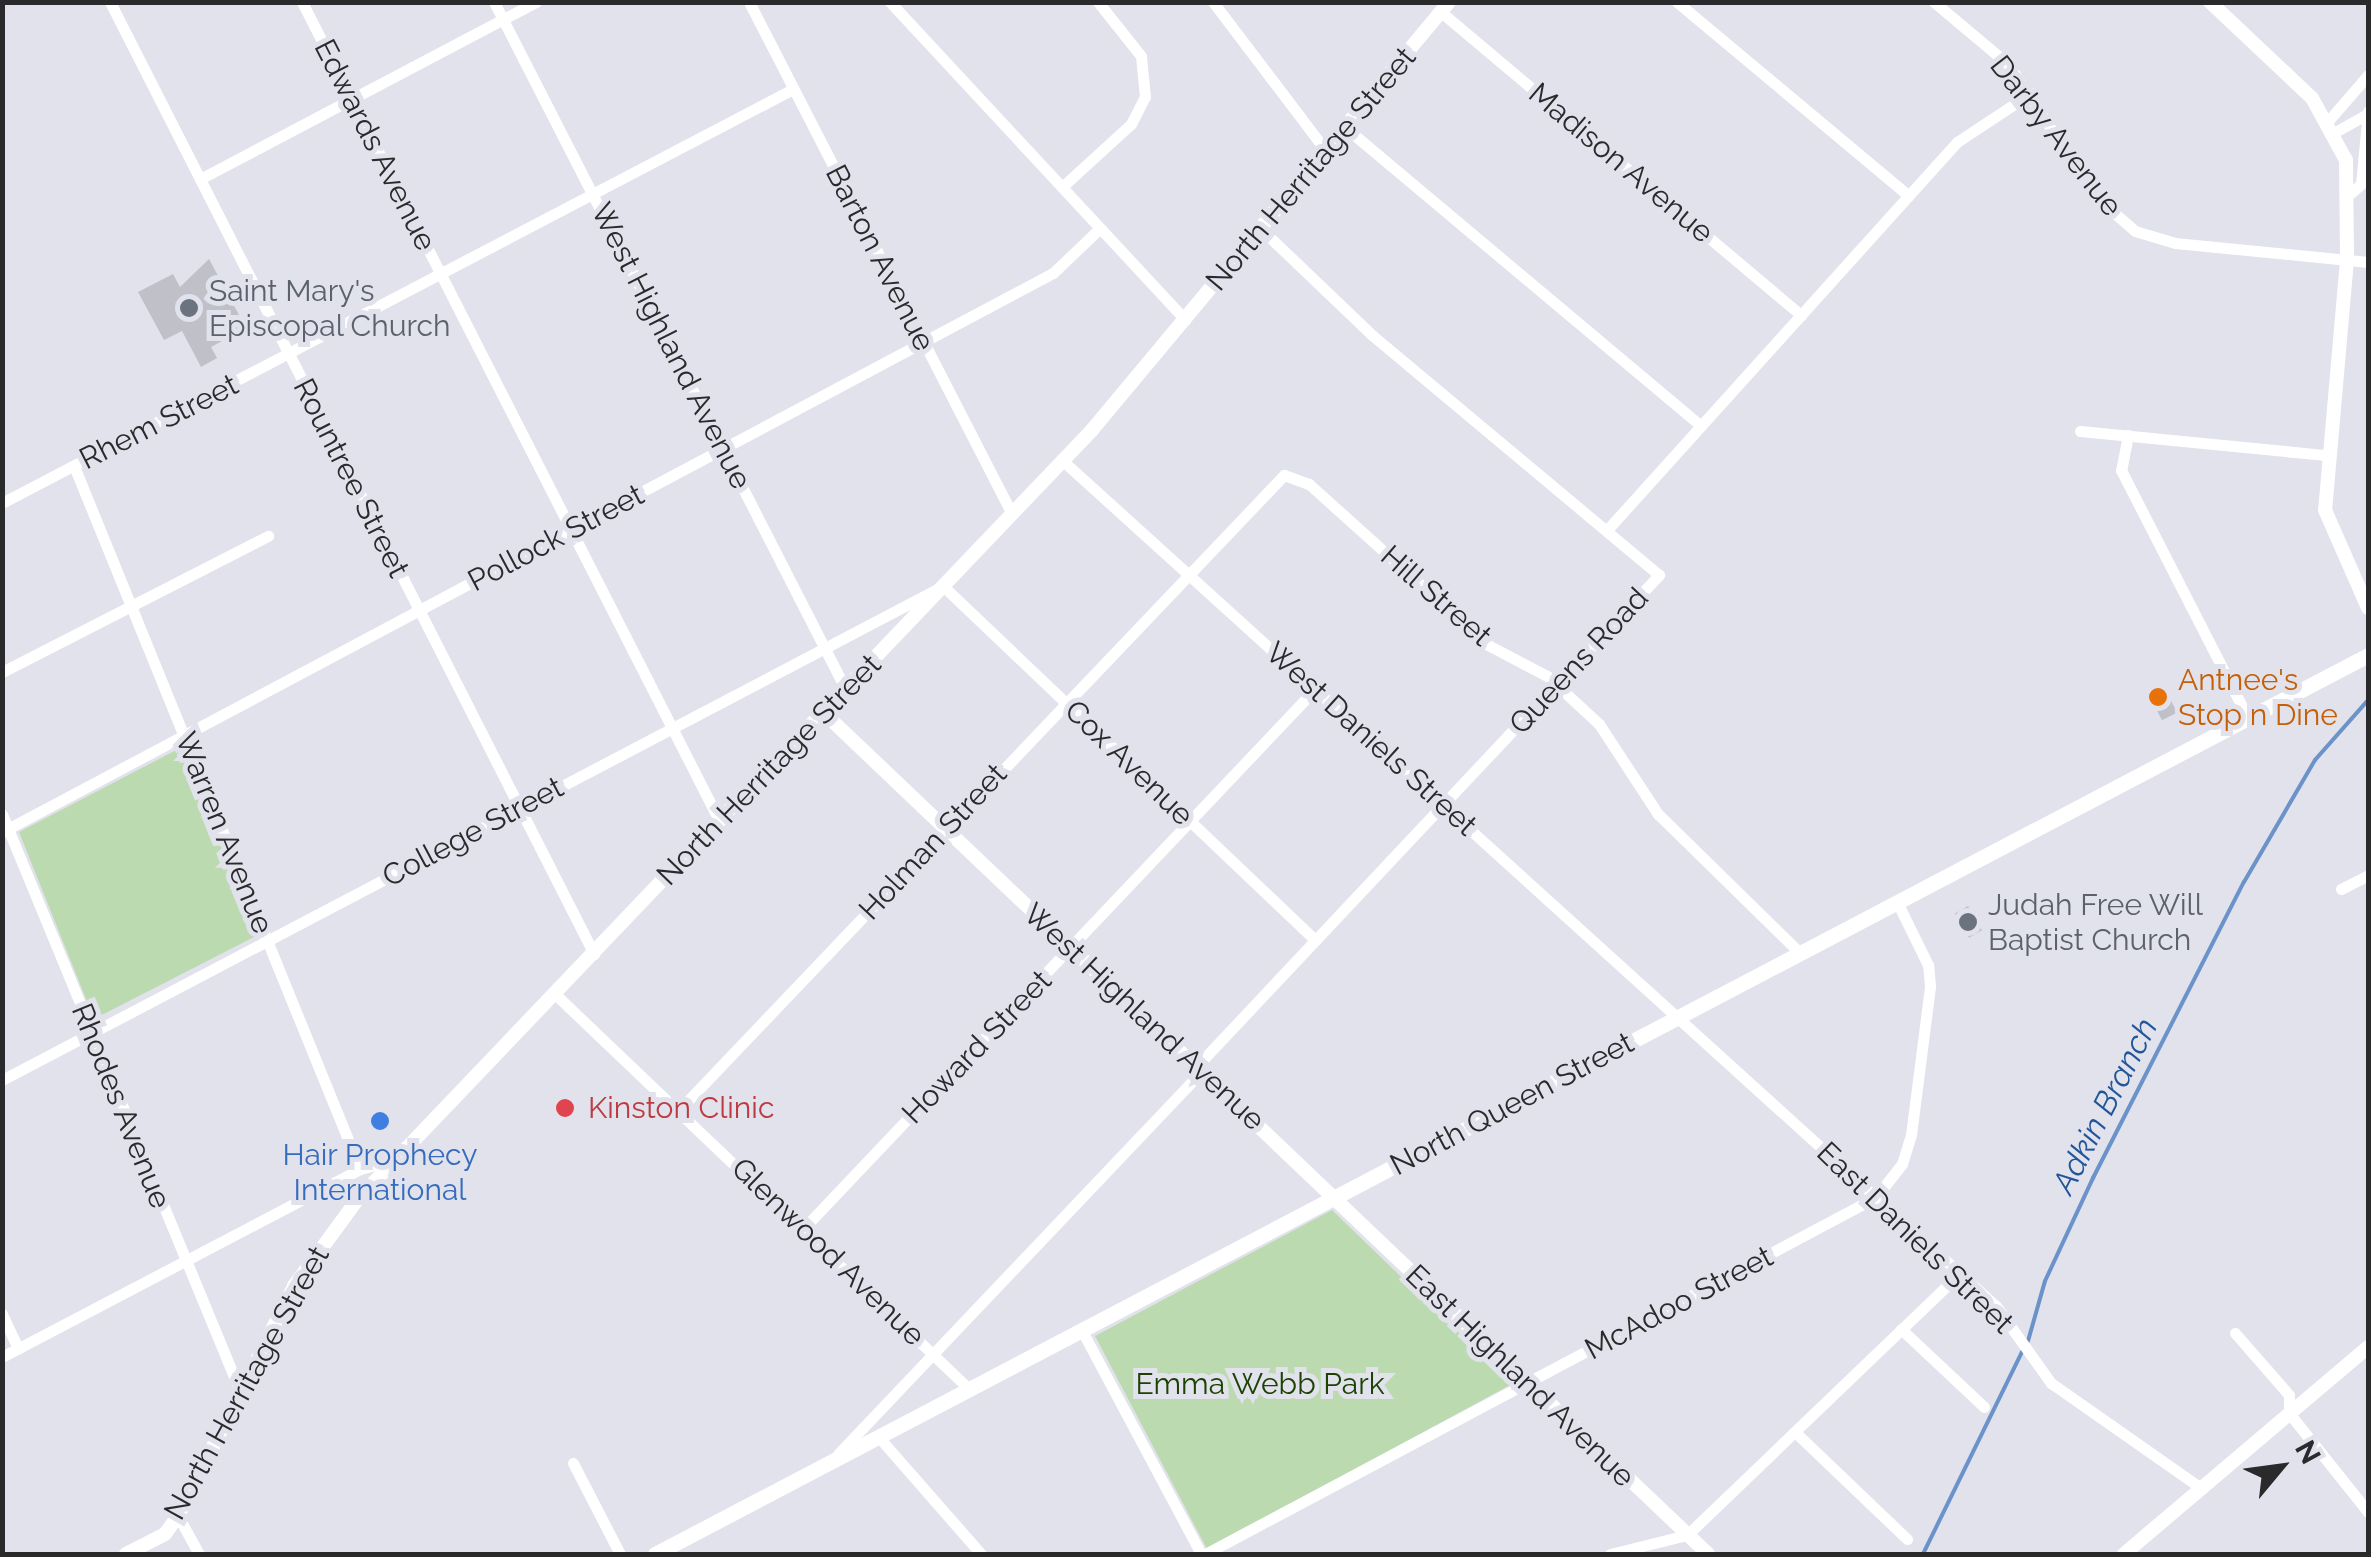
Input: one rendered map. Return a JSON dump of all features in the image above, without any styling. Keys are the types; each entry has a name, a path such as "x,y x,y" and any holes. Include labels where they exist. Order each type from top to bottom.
{"main road":[{"name":"North Queen Street","path":"655,1554 838,1454 2368,655"}],"street":[{"name":"Rountree Street","path":"110,2 594,954"},
{"name":"Edwards Avenue","path":"302,2 720,822"},
{"name":"West Highland Avenue","path":"494,2 846,690"},
{"path":"200,179 536,2"},
{"name":"Barton Avenue","path":"750,2 1012,514"},
{"path":"890,2 1185,320"},
{"path":"1062,187 1131,124 1145,97 1141,56 1098,2"},
{"path":"1213,2 1326,152"},
{"path":"1677,2 1909,196"},
{"name":"Darby Avenue","path":"1934,2 2031,93 2096,197 2135,232 2175,244 2368,262"},
{"path":"2210,2 2332,126 2351,193 2326,456 2329,526 2368,608"},
{"name":"North Herritage Street","path":"126,1554 165,1534 178,1516 312,1254 393,1160 1063,461 1445,7"},
{"name":"Madison Avenue","path":"1445,7 1802,315"},
{"path":"2332,126 2368,76 2368,66"},
{"name":"Rhem Street","path":"2,503 793,88"},
{"path":"1260,228 1372,334 1607,530 1971,128 2031,93"},
{"path":"2332,126 2368,113 2361,184 2351,193"},
{"path":"1346,128 1701,426"},
{"name":"Pollock Street","path":"6,831 1053,274 1099,229"},
{"path":"2080,432 2326,456"},
{"path":"2128,435 2121,470 2248,718"},
{"name":"West Daniels Street","path":"1063,461 1678,1018"},
{"name":"Warren Avenue","path":"74,466 360,1169"},
{"name":"Hill Street","path":"1188,576 1276,480 1293,475 1488,645 1557,686 1599,724 1658,814 1801,954"},
{"name":"Queens Road","path":"838,1454 1659,574 1607,530"},
{"path":"2,672 268,536"},
{"name":"Holman Street","path":"680,1109 1188,576"},
{"name":"College Street","path":"2,1080 943,586"},
{"name":"Cox Avenue","path":"943,586 1315,940"},
{"name":"Howard Street","path":"803,1230 1315,689"},
{"name":"West Highland Avenue","path":"824,713 1334,1197"},
{"name":"Rhodes Avenue","path":"2,814 182,1260 242,1396"},
{"path":"2341,888 2368,875"},
{"name":"McAdoo Street","path":"1203,1554 1876,1197 1902,1164 1911,1135 1930,986 1928,965 1897,902"},
{"name":"Glenwood Avenue","path":"555,994 680,1109 968,1388"},
{"name":"East Daniels Street","path":"1678,1018 1996,1306 2051,1383 2201,1488"},
{"path":"2,1357 360,1169 393,1160"},
{"name":"East Highland Avenue","path":"1334,1197 1708,1554"},
{"path":"1610,1554 1687,1535 1960,1273"},
{"path":"2,1314 18,1349"},
{"path":"1081,1329 1203,1554"},
{"path":"1902,1329 1984,1406"},
{"path":"2235,1333 2289,1395 2290,1414 2368,1512"},
{"path":"2124,1554 2368,1347"},
{"path":"1794,1432 1907,1539"},
{"path":"883,1442 981,1554"},
{"path":"573,1463 620,1554"},
{"path":"178,1516 199,1554"}],"green space":[{"path":"182,747 258,935 94,1019 19,832"},
{"name":"Emma Webb Park","path":"1332,1210 1512,1384 1207,1549 1095,1336"}],"building":[{"name":"Saint Mary's Episcopal Church","path":"209,259 246,328 211,347 217,358 201,367 182,331 164,340 138,292 173,274 180,287"},
{"name":"Antnee's Stop n Dine","path":"2163,685 2177,713 2162,720 2148,693"},
{"name":"Judah Free Will Baptist Church","path":"1968,906 1982,930 1969,938 1955,914"}],"waterway":[{"name":"Adkin Branch","path":"2028,1341 2045,1281 2093,1178 2244,882 2315,760 2368,700"},
{"name":"Adkin Branch","path":"1923,1554 2023,1350"}],"place":[{"name":"Saint Mary's Episcopal Church","path":"189,308"},
{"name":"Antnee's Stop n Dine","path":"2158,697"},
{"name":"Judah Free Will Baptist Church","path":"1968,922"},
{"name":"Kinston Clinic","path":"565,1108"},
{"name":"Hair Prophecy International","path":"380,1121"}]}
